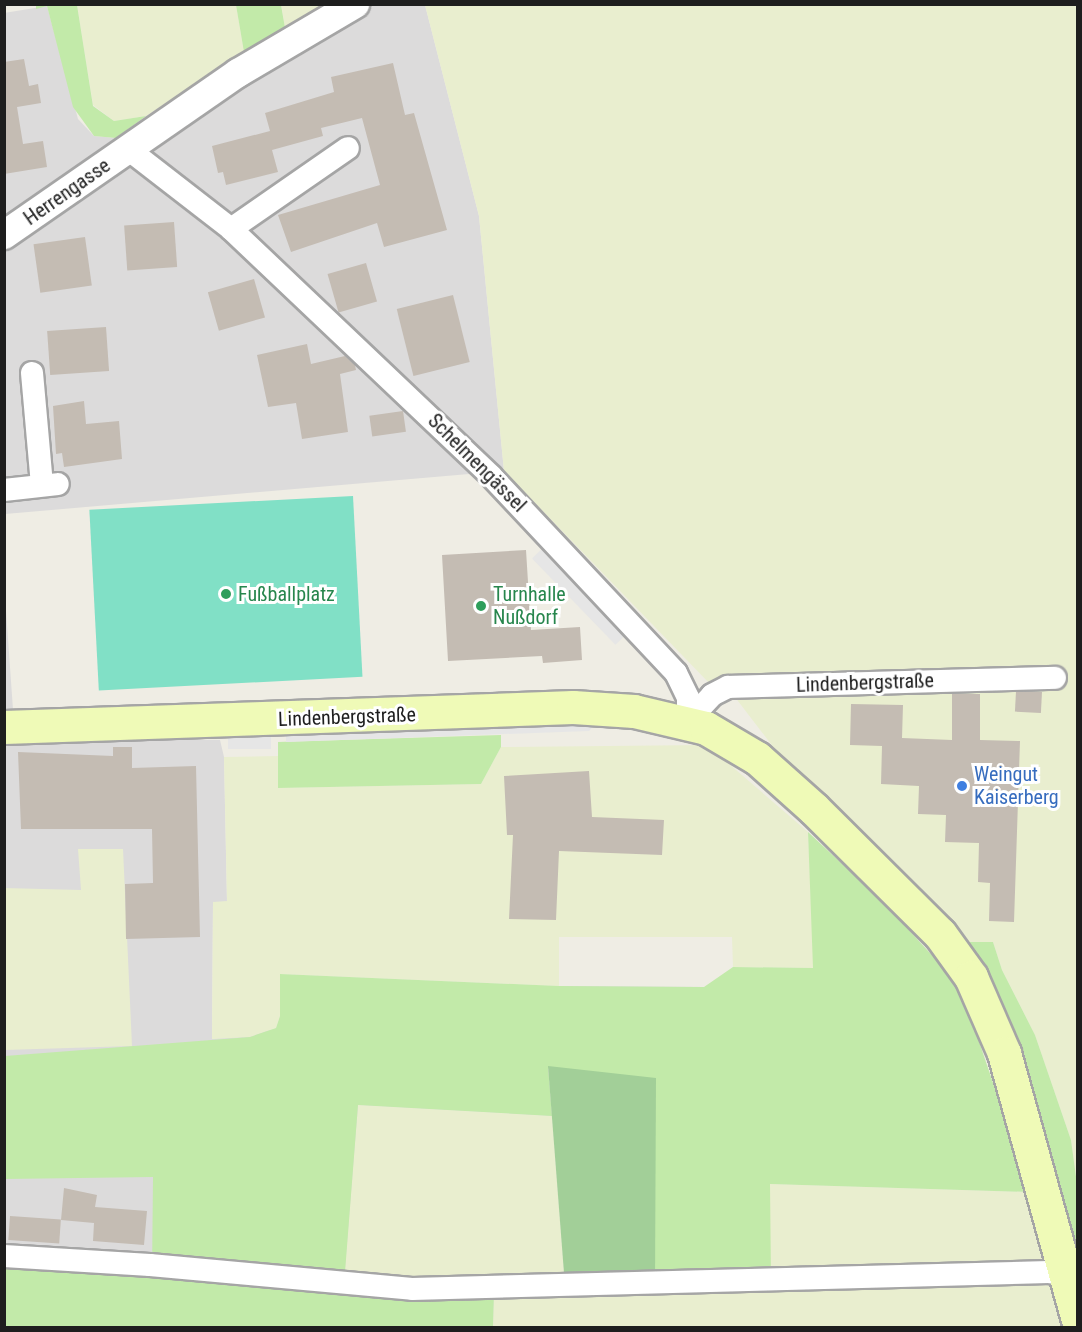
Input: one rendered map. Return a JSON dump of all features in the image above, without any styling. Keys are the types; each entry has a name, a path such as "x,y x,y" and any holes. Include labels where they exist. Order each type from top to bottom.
{"main road":[{"name":"Lindenbergstraße","path":"4,727 573,707 634,711 688,722 732,742 782,779 918,911 957,954 996,1028 1071,1275 1077,1320"}],"street":[{"name":"Herrengasse","path":"4,235 254,62 355,4"},
{"path":"231,229 348,148"},
{"name":"Schelmengässel","path":"128,149 231,229 491,476 651,644 683,686 688,722"},
{"path":"4,490 50,484 32,373"},
{"name":"Lindenbergstraße","path":"688,722 712,695 728,687 1055,678"},
{"path":"4,1256 150,1265 412,1289 1071,1275"}],"shaded area":[{"path":"334,5 425,5 479,216 504,471 5,514 4,13 47,6 78,119 94,136 116,138 244,52"},
{"path":"545,546 628,632 615,645 532,559"},
{"path":"4,582 15,738 220,740 224,757 227,902 213,902 212,1039 559,986 704,987 653,1078 548,1066 552,1116 358,1105 494,1289 493,1327 5,1327"},
{"path":"601,718 589,731 286,742 286,725"},
{"path":"228,734 271,734 271,749 228,749"}],"green space":[{"path":"281,4 334,5 285,28"},
{"path":"36,5 77,5 93,106 114,121 146,116 116,138 94,136 73,107 47,6 36,9"},
{"path":"77,5 236,5 244,52 146,116 114,121 93,105"},
{"path":"236,5 281,5 285,28 244,52"},
{"path":"425,5 1077,5 1077,1184 1071,1140 1035,1035 1002,970 993,942 962,942 774,748 728,688 710,684 504,471 479,216"},
{"name":"Fußballplatz","path":"353,496 362,677 99,691 89,510"},
{"path":"501,735 501,747 481,784 278,788 278,742"},
{"path":"707,745 808,832 814,968 733,967 732,937 559,937 559,986 280,974 280,1016 276,1028 250,1037 212,1039 213,902 227,901 224,757 278,756 278,788 481,784 501,747"},
{"path":"808,832 885,904 940,964 967,1006 1030,1192 770,1184 771,1279 655,1283 548,1067 552,1116 358,1105 344,1285 494,1292 493,1327 5,1327 4,1262 152,1274 153,1177 5,1179 5,1056 250,1037 276,1028 280,1016 280,974 559,986 704,987 733,967 813,968"},
{"path":"78,849 123,849 132,1046 5,1050 4,888 81,890"},
{"path":"962,942 993,942 1002,970 1035,1035 1071,1140 1077,1184 1077,1264"},
{"path":"548,1066 656,1078 655,1283 565,1286"},
{"path":"358,1105 552,1116 565,1286 770,1184 1030,1192 1065,1327 493,1328 494,1289 343,1293"}],"building":[{"path":"24,59 29,86 38,84 41,103 17,107 23,144 43,141 47,167 4,174 4,62"},
{"path":"393,63 405,115 414,113 447,230 384,247 377,223 291,252 278,215 380,185 362,118 321,128 323,136 272,150 278,172 226,185 223,172 218,173 212,146 270,131 265,113 334,92 331,77"},
{"path":"174,222 177,267 127,270 124,225"},
{"path":"85,237 92,286 40,293 34,244"},
{"path":"366,263 377,301 339,312 328,274"},
{"path":"254,279 265,317 219,331 208,292"},
{"path":"453,295 470,362 413,376 397,309"},
{"path":"106,327 109,371 50,375 47,331"},
{"path":"307,344 311,364 345,356 355,365 356,370 340,374 348,432 302,439 296,403 268,407 257,355"},
{"path":"84,401 86,424 119,421 122,459 64,467 62,453 56,454 53,406"},
{"path":"403,411 406,432 372,437 369,416"},
{"path":"526,550 531,630 580,627 582,660 543,663 542,656 448,661 442,555"},
{"path":"1016,691 1042,692 1041,713 1015,712"},
{"path":"952,694 980,694 980,740 1020,741 1014,922 989,921 990,883 978,882 979,843 945,842 946,815 918,814 919,786 881,784 882,746 850,745 851,704 903,705 902,738 952,740"},
{"path":"113,747 132,747 132,768 196,766 200,937 126,939 125,884 153,883 152,829 21,829 18,752 113,756"},
{"path":"589,771 592,817 664,820 662,855 559,851 556,920 509,919 513,835 507,835 504,776"},
{"path":"64,1188 97,1195 95,1207 147,1211 144,1245 93,1241 94,1223 61,1220"},
{"path":"10,1216 61,1220 59,1243 8,1240"}],"place":[{"name":"Fußballplatz","path":"226,594"},
{"name":"Turnhalle Nußdorf","path":"481,606"},
{"name":"Weingut Kaiserberg","path":"962,786"}]}
